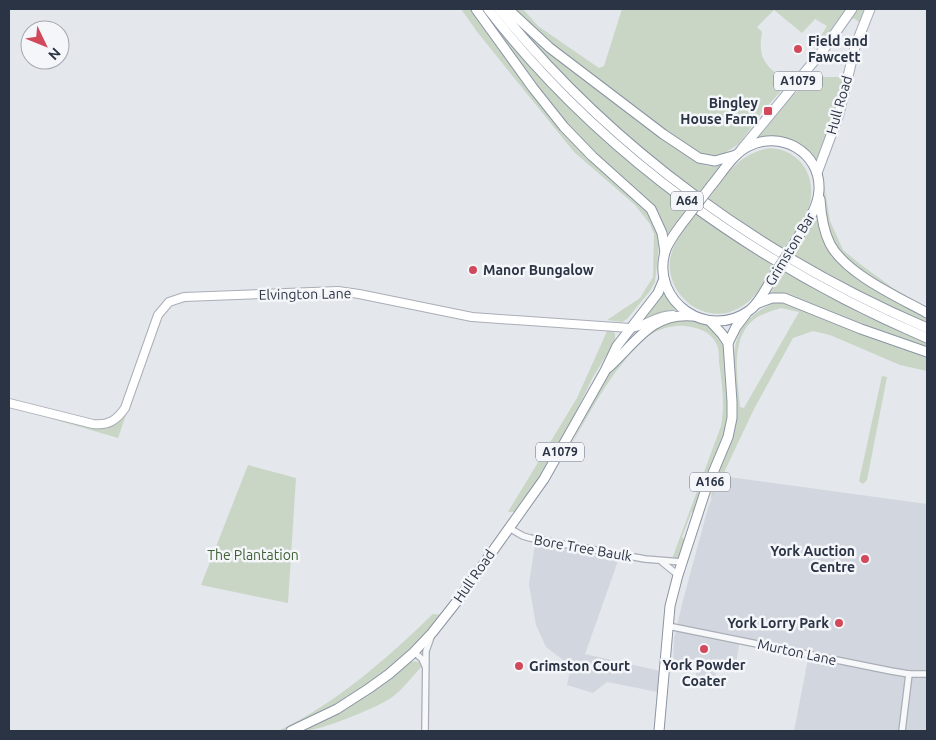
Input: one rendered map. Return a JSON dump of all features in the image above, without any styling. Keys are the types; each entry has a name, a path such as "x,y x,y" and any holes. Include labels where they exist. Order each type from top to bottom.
{"main road":[{"path":"476,9 533,88 564,127 592,156 651,209 662,233 665,252"},
{"name":"A64","path":"488,9 548,78 579,109 645,168 684,199 741,239 795,273 854,304 927,338"},
{"name":"A64","path":"499,9 586,103 690,192 733,223 802,266 858,296 927,328"},
{"path":"508,9 550,48 663,134 699,158 715,161 738,153"},
{"name":"A1079","path":"738,153 824,49 852,9"},
{"name":"Hull Road","path":"817,173 839,114 855,47 870,9"},
{"name":"Grimston Bar","path":"769,140 786,142 799,149 812,162 817,173 819,190 814,210 756,304 748,311 726,321 710,320 696,316 678,304 668,292 664,279 665,252 681,225 738,153 753,144 769,140"},
{"path":"819,190 823,226 830,244 841,259 864,276 927,313"},
{"name":"Hull Road","path":"291,731 337,709 355,698 389,674 432,633 544,479 605,371 611,356 630,328 658,293 664,279"},
{"name":"Elvington Lane","path":"9,403 93,424 100,425 111,422 125,408 158,315 169,302 184,297 338,291 472,317 630,328 659,316 677,316"},
{"path":"756,304 772,298 784,298 861,329 927,352"},
{"path":"710,320 728,343 736,327 748,311"},
{"name":"Hull Road","path":"605,371 651,326 664,319 677,316 696,316"},
{"name":"A166","path":"659,731 670,606 705,492 728,437 731,423 732,402 728,343"}],"street":[{"name":"Bore Tree Baulk","path":"509,528 530,538 608,553 682,562"},
{"path":"660,560 678,575"},
{"name":"Murton Lane","path":"668,626 910,674 927,674"},
{"path":"425,731 426,651 432,633"},
{"path":"414,652 422,659 425,668"},
{"path":"902,731 910,674"}],"shaded area":[{"path":"721,476 927,504 927,731 794,731 808,659 739,644 736,666 717,663 715,685 695,684 697,664 673,661 674,639 682,604 708,508"},
{"path":"535,544 621,559 618,561 585,654 660,671 658,692 607,682 593,693 567,685 571,666 546,647 536,625 529,584"}],"green space":[{"path":"461,9 473,9 522,79 649,213 660,236 655,282 627,319 622,322 607,320 640,298 653,277 654,234 650,224 635,205 574,152 478,33"},
{"path":"513,9 523,9 538,26 599,68 604,66 622,9 846,9 816,49 814,47 827,26 815,19 802,33 774,10 757,27 762,32 761,50 765,62 789,82 762,112 739,144 714,158 699,154 678,138 667,134 537,33"},
{"path":"856,9 867,9 860,23 850,18"},
{"path":"510,17 698,162 710,166 723,165 709,185 698,194 632,141 594,106"},
{"path":"496,27 533,67 688,207 666,236 661,219 655,208 569,129 493,29"},
{"path":"809,77 845,77 832,121 815,163 797,145 757,140 755,138 793,92 795,94"},
{"path":"770,148 787,152 799,160 808,174 810,182 811,198 806,214 783,250 707,201 733,167 749,155"},
{"path":"824,185 830,221 843,250 893,288 927,308 878,283 848,260 836,247 828,231 824,209"},
{"path":"696,213 774,264 756,294 739,308 726,313 714,314 702,311 691,305 681,296 674,285 670,273 670,260 674,247"},
{"path":"817,215 820,228 837,260 927,316 927,324 867,297 792,256"},
{"path":"784,270 864,313 927,342 927,349 777,294 770,294"},
{"path":"664,290 678,309 659,314 640,324"},
{"path":"780,301 927,356 927,371 900,365 830,335 813,331 793,338 754,409 711,500 715,473 735,420 737,399 734,351 745,323 769,305","holes":["781,308 799,312 744,408 740,407 737,357 739,345 749,324 759,316"]},
{"path":"679,318 706,323 714,329 721,339 726,368 729,416 718,456 696,510 691,513 682,537 684,539 684,548 677,560 672,559 721,426 723,402 719,352 716,343 710,335 698,329 679,326 658,331 645,339 610,379 564,458 602,385 617,362 646,332"},
{"path":"608,329 615,333 615,341 593,377 554,457 516,512 508,512 577,398"},
{"path":"882,376 887,377 867,480 863,484 859,481"},
{"path":"129,406 118,438 46,417 56,417 103,427"},
{"name":"The Plantation","path":"248,465 296,478 288,603 201,585"},
{"path":"433,614 444,615 410,650 374,682 344,701 301,724 288,730 278,731 320,708 360,679"},
{"path":"415,661 420,663 421,667 391,698 348,718 303,731 345,709 379,687 409,663"}],"place":[{"name":"Field and Fawcett","path":"798,49"},
{"name":"Bingley House Farm","path":"768,111"},
{"name":"Manor Bungalow","path":"473,270"},
{"name":"York Auction Centre","path":"865,559"},
{"name":"York Lorry Park","path":"839,623"},
{"name":"York Powder Coater","path":"704,649"},
{"name":"Grimston Court","path":"519,666"}]}
